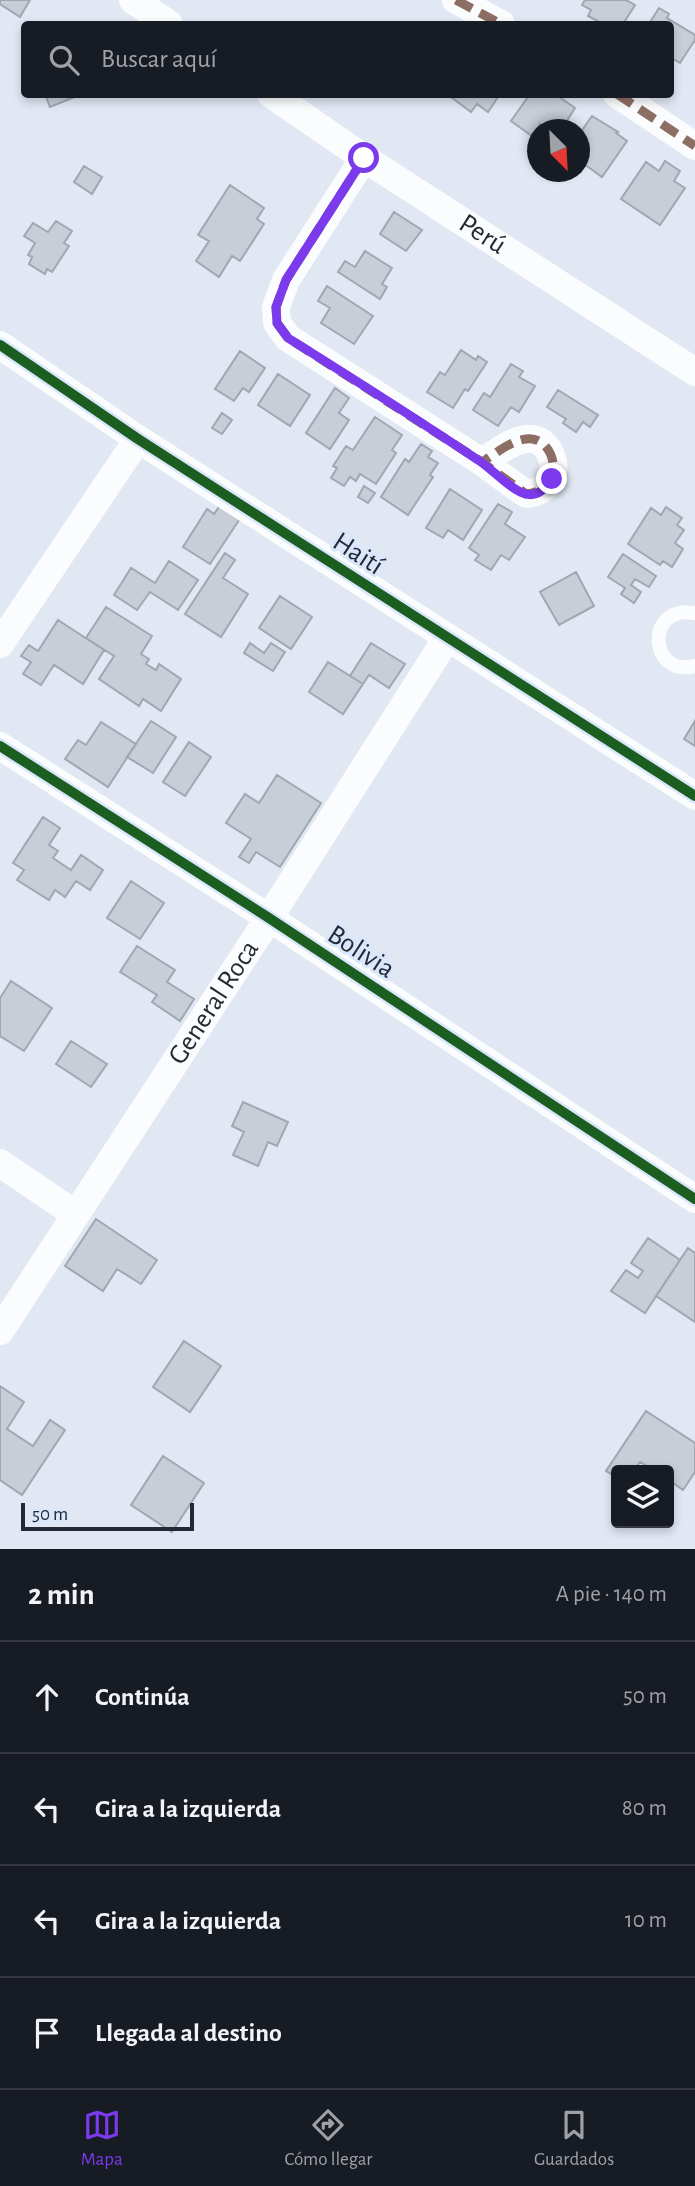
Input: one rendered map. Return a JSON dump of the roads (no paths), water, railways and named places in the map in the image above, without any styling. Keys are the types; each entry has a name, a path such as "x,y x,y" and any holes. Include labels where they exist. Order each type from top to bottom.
{"street":[{"path":"133,0 164,21"},
{"path":"456,0 495,21"},
{"name":"Perú","path":"277,98 364,158 695,372"},
{"path":"623,98 695,146"},
{"path":"364,158 286,280 276,307 277,323 288,338 482,462"},
{"name":"Haití","path":"0,345 138,439 695,796"},
{"path":"0,644 138,439"},
{"name":"General Roca","path":"0,1331 269,918 447,638"},
{"name":"Bolivia","path":"0,746 269,918 695,1199"},
{"path":"0,1163 75,1214"}],"lane":[{"path":"695,613 677,613 668,617 662,624 658,642 660,651 672,664 681,668 695,666"}]}
